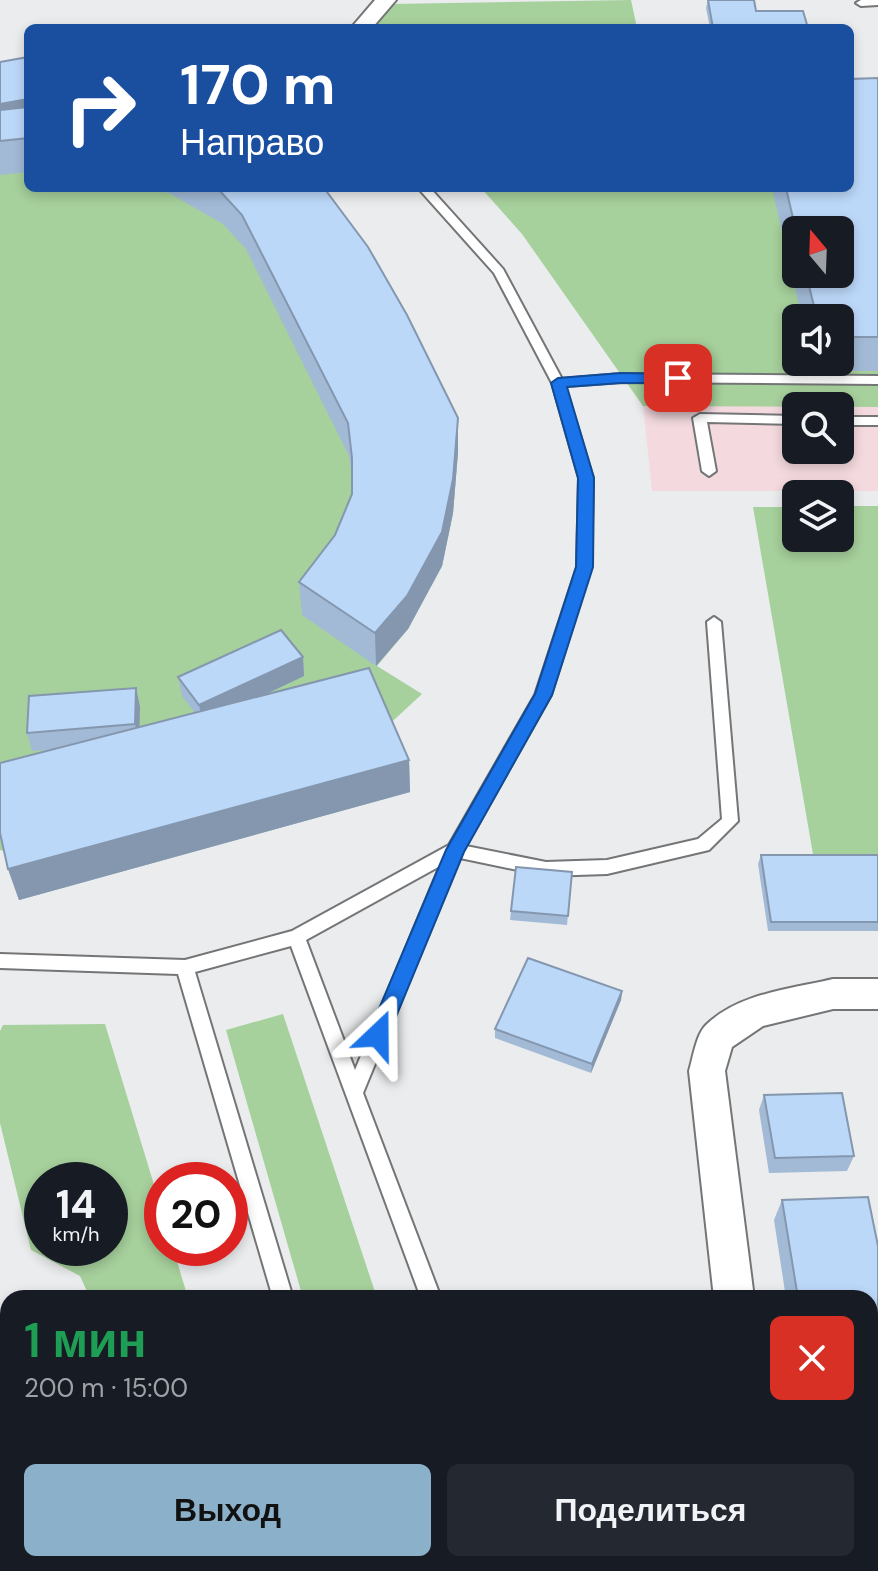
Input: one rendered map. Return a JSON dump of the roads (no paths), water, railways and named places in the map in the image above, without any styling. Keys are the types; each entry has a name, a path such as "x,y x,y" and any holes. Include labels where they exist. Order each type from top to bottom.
{"street":[{"path":"365,24 386,0"},
{"path":"733,1290 707,1071 717,1037 754,1013 833,994 878,994"}],"lane":[{"path":"861,3 878,2"},
{"path":"354,1093 455,850 543,695 584,567 586,478 558,383 499,272 428,192"},
{"path":"558,383 621,378 878,380"},
{"path":"709,471 700,418 782,420"},
{"path":"854,421 878,421"},
{"path":"0,961 185,967 296,937 455,850 546,869 607,867 703,845 730,821 714,622"},
{"path":"296,937 428,1290"},
{"path":"185,967 281,1290"}]}
